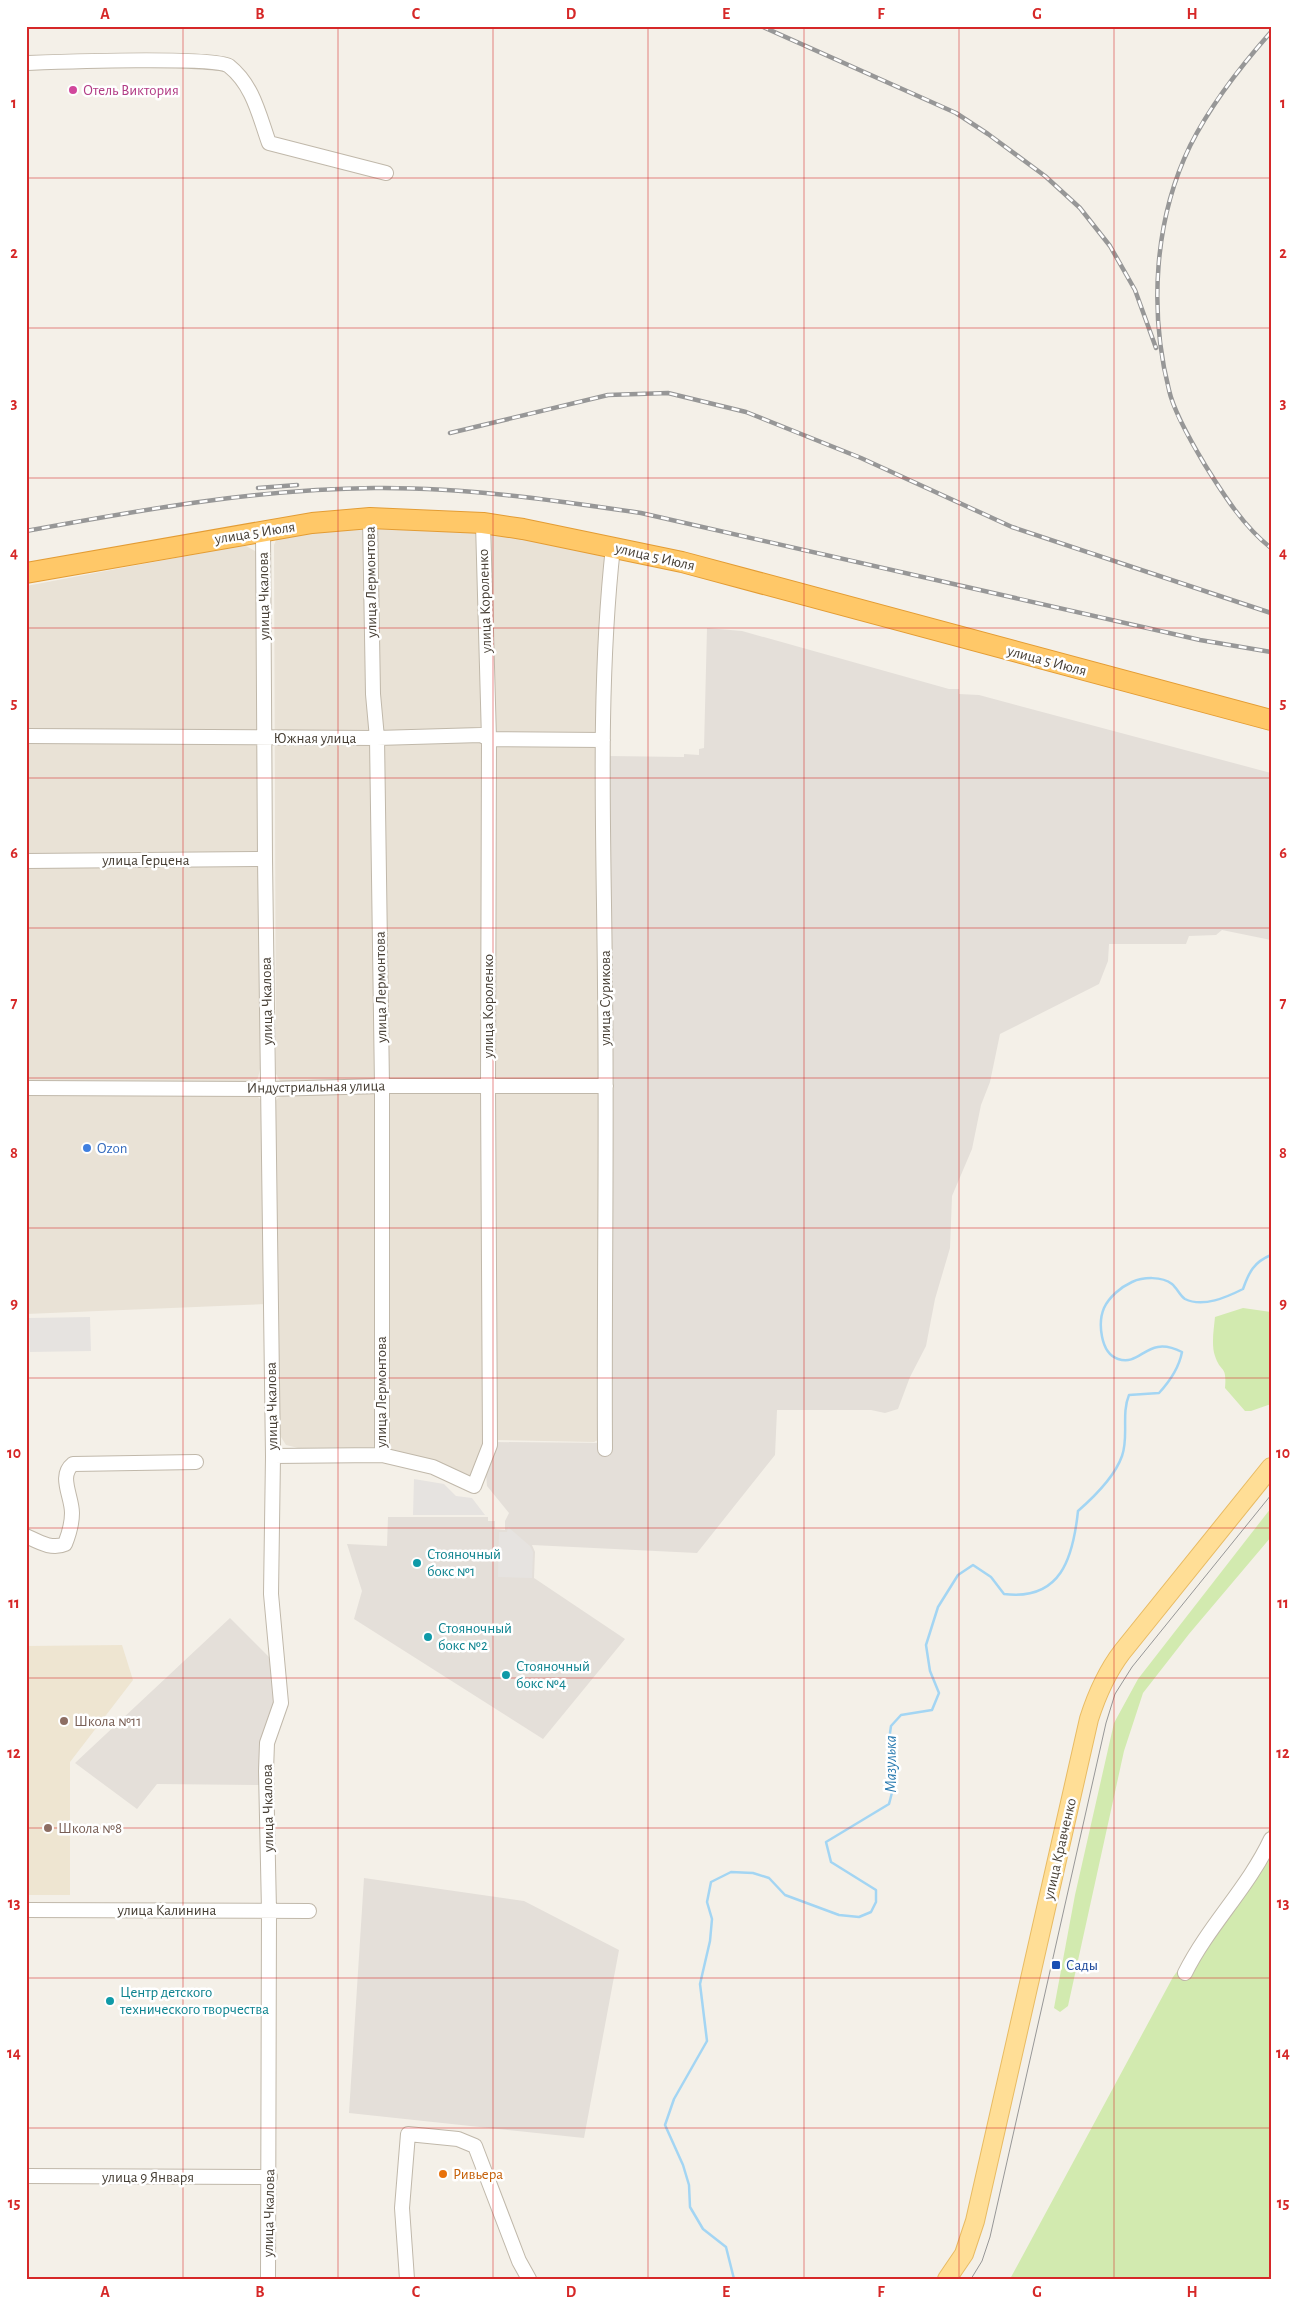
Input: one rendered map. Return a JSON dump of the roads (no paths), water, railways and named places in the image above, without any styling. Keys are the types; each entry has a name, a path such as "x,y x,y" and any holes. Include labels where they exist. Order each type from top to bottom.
{"highway":[{"name":"улица 5 Июля","path":"26,573 312,524 370,518 483,523 523,529 682,562 1271,720"}],"main road":[{"name":"улица Кравченко","path":"947,2279 964,2254 975,2221 1089,1719 1097,1694 1108,1671 1122,1652 1271,1467"}],"street":[{"path":"26,62 192,60 228,64 249,86 269,143 386,173"},
{"name":"улица Лермонтова","path":"370,518 373,704 377,738 382,1086 382,1456"},
{"name":"улица Короленко","path":"382,1456 433,1467 474,1486 490,1445 489,739 483,523"},
{"name":"улица Чкалова","path":"263,531 265,859 273,1456 272,1594 281,1703 268,1743 270,2177 268,2279"},
{"name":"улица Сурикова","path":"605,1449 606,1086 603,740 612,547"},
{"name":"Южная улица","path":"26,736 377,738 482,735 489,739 603,740"},
{"name":"улица Герцена","path":"26,861 265,859"},
{"name":"Индустриальная улица","path":"26,1088 269,1089 382,1086 606,1086"},
{"path":"273,1456 382,1456"},
{"path":"26,1536 52,1546 60,1547 66,1544 70,1531 72,1512 65,1475 67,1469 73,1464 196,1462"},
{"path":"1185,1973 1196,1952 1259,1865 1271,1839"},
{"name":"улица Калинина","path":"26,1910 309,1911"},
{"path":"407,2279 402,2208 408,2134 458,2139 475,2146 518,2260 529,2279"},
{"name":"улица 9 Января","path":"26,2176 270,2177"}],"waterway":[{"name":"Мазулька","path":"734,2279 726,2247 703,2229 690,2207 689,2185 683,2165 665,2125 674,2099 707,2041 700,1984 710,1941 712,1919 707,1902 711,1882 731,1872 753,1873 769,1878 785,1895 839,1915 859,1917 871,1912 876,1902 876,1890 831,1862 826,1842 889,1804 894,1785 894,1771 888,1747 891,1726 901,1715 932,1710 939,1693 930,1671 926,1645 938,1607 958,1575 973,1565 991,1577 1004,1594 1023,1594 1039,1591 1051,1583 1060,1573 1067,1560 1076,1528 1078,1511 1097,1493 1119,1464 1124,1449 1126,1410 1129,1395 1159,1393 1179,1363 1182,1352 1170,1347 1152,1348 1133,1359 1118,1359 1112,1356 1104,1344 1101,1329 1102,1314 1106,1304 1128,1284 1136,1280 1152,1278 1168,1281 1185,1299 1199,1302 1215,1300 1243,1289 1256,1264 1271,1255"}],"tram line":[{"path":"971,2279 982,2261 990,2237 1106,1723 1115,1694 1132,1667 1271,1495"}],"railway":[{"path":"761,26 956,113 1045,176 1080,208 1110,246 1135,290 1156,348"},
{"path":"1271,32 1227,86 1207,115 1190,146 1178,174 1162,235 1158,266 1157,298 1163,360 1171,399 1179,419 1200,457 1227,498 1243,520 1271,548"},
{"path":"450,433 608,395 668,393 746,412 861,458 1012,527 1271,613"},
{"path":"258,488 297,485"},
{"path":"26,531 156,508 286,492 330,489 407,488 508,495 641,513 1200,640 1271,652"}],"place":[{"name":"Отель Виктория","path":"73,90"},
{"name":"Ozon","path":"87,1148"},
{"name":"Стояночный бокс №1","path":"417,1563"},
{"name":"Стояночный бокс №2","path":"428,1637"},
{"name":"Стояночный бокс №4","path":"506,1675"},
{"name":"Школа №11","path":"64,1721"},
{"name":"Школа №8","path":"48,1828"},
{"name":"Сады","path":"1056,1965"},
{"name":"Центр детского технического творчества","path":"110,2001"},
{"name":"Ривьера","path":"443,2174"}]}
